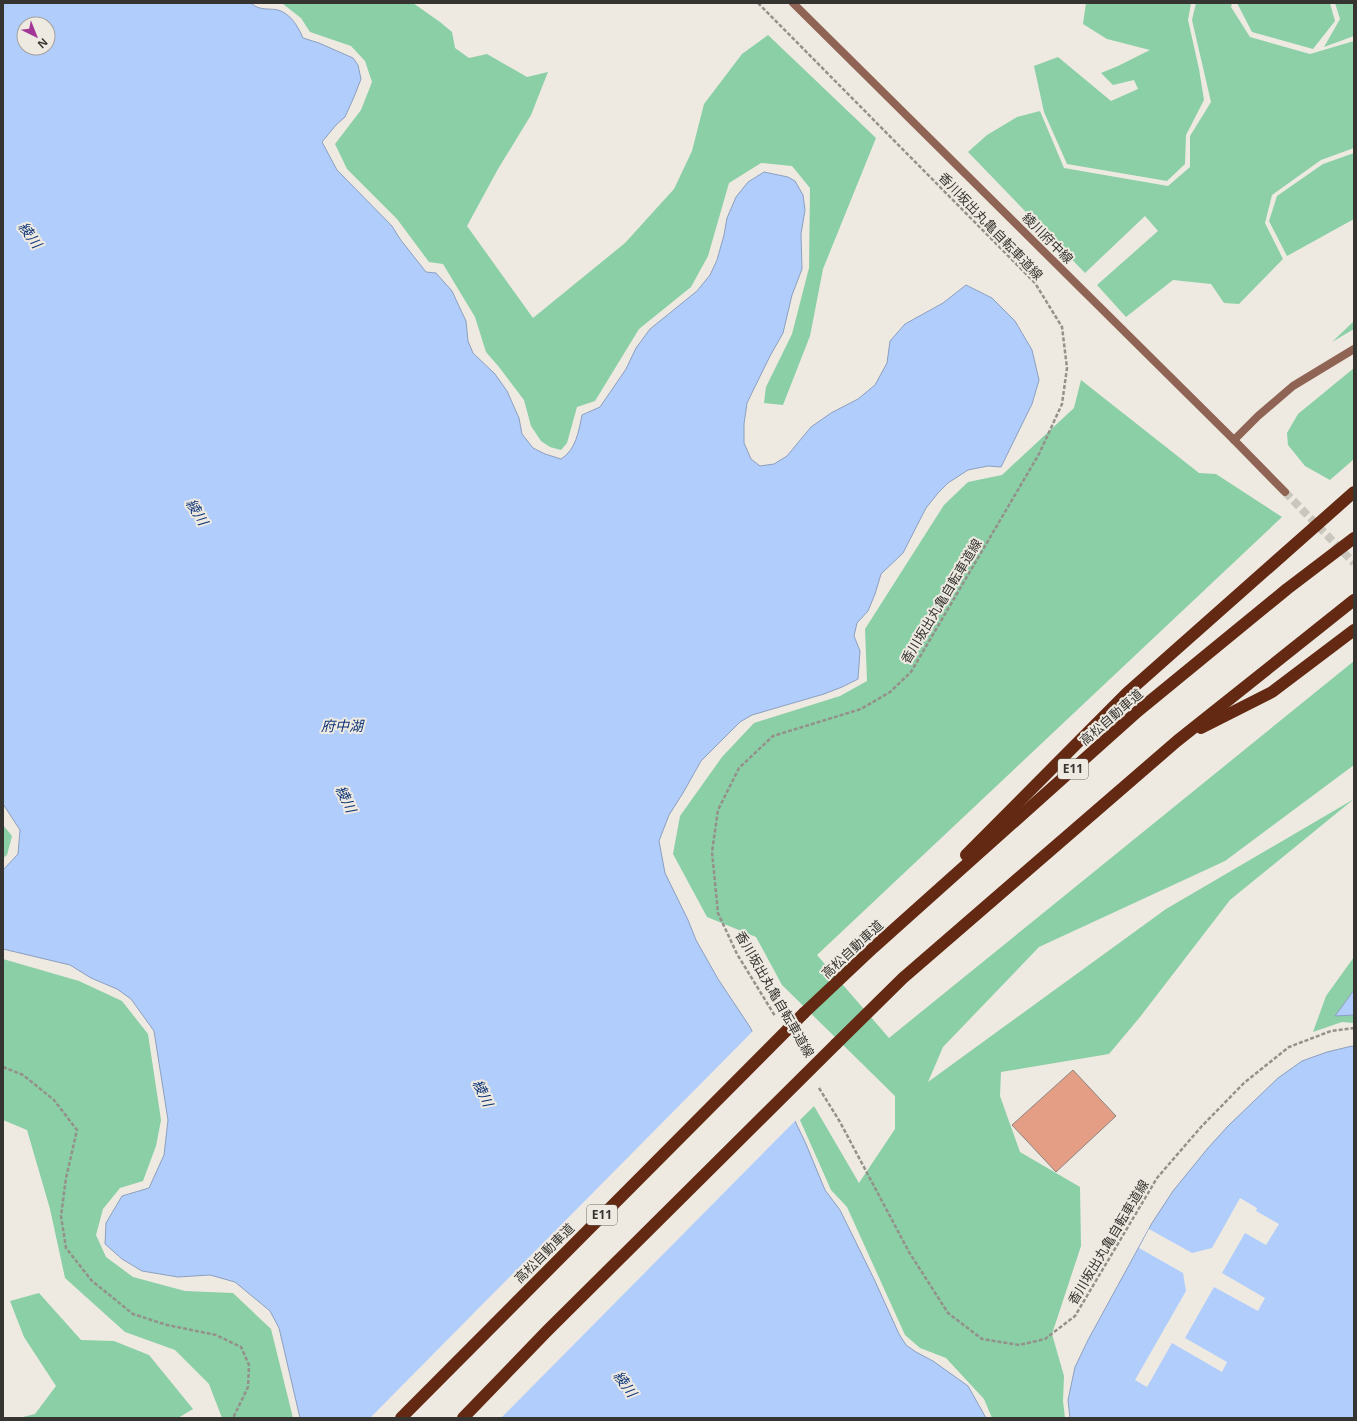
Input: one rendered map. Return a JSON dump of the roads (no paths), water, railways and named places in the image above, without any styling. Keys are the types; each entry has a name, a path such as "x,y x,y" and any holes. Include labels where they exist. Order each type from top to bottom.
{"highway":[{"path":"873,948 1127,693 1354,492"},
{"name":"高松自動車道","path":"401,1418 804,1013 873,948 1138,711 1288,589 1354,538"},
{"path":"462,1418 547,1331 903,978 1177,741 1354,600"},
{"path":"1177,741 1272,692 1354,630"}],"main road":[{"name":"綾川府中線","path":"793,3 1285,492"},
{"path":"1234,440 1258,416 1293,386 1354,349"}],"water":[{"name":"府中湖","path":"3,3 251,3 254,6 285,13 292,19 303,38 319,43 353,58 358,65 361,79 345,117 336,125 322,142 337,170 392,226 400,239 426,272 436,273 452,291 466,321 468,341 473,353 495,374 507,391 519,418 522,434 533,448 561,459 570,450 576,439 582,415 600,407 626,369 636,348 650,329 697,291 710,275 717,260 727,218 736,197 748,182 764,172 788,177 795,181 803,195 805,210 801,234 802,269 792,295 783,333 747,403 744,424 744,443 751,459 760,466 774,464 787,456 811,427 831,413 858,399 875,385 887,363 890,341 905,324 943,303 966,285 992,298 1015,321 1032,350 1039,380 1032,404 1001,467 988,466 968,470 948,483 926,508 903,553 881,574 868,611 857,623 854,636 860,651 858,679 824,694 752,715 740,722 701,761 669,815 659,841 665,873 696,940 718,979 750,1027 806,1144 825,1190 840,1210 899,1334 906,1345 933,1361 968,1386 986,1418 300,1418 279,1328 270,1311 235,1282 210,1275 178,1277 142,1271 122,1259 105,1244 106,1223 122,1196 149,1188 164,1155 168,1120 154,1031 131,999 117,989 91,978 70,965 3,949 3,870 18,854 20,830 3,804"},
{"path":"1354,990 1354,1015 1335,1016"},
{"path":"1352,1046 1354,1047 1354,1418 1070,1418 1068,1400 1075,1367 1088,1340 1152,1223 1173,1191 1228,1126 1278,1078 1302,1061 1327,1052"}],"tunnel":[{"path":"1285,492 1354,563"}],"water label":[{"name":"綾川","path":"30,235"},
{"name":"綾川","path":"197,512"},
{"name":"綾川","path":"346,799"},
{"name":"綾川","path":"483,1093"},
{"name":"綾川","path":"625,1384"}]}
